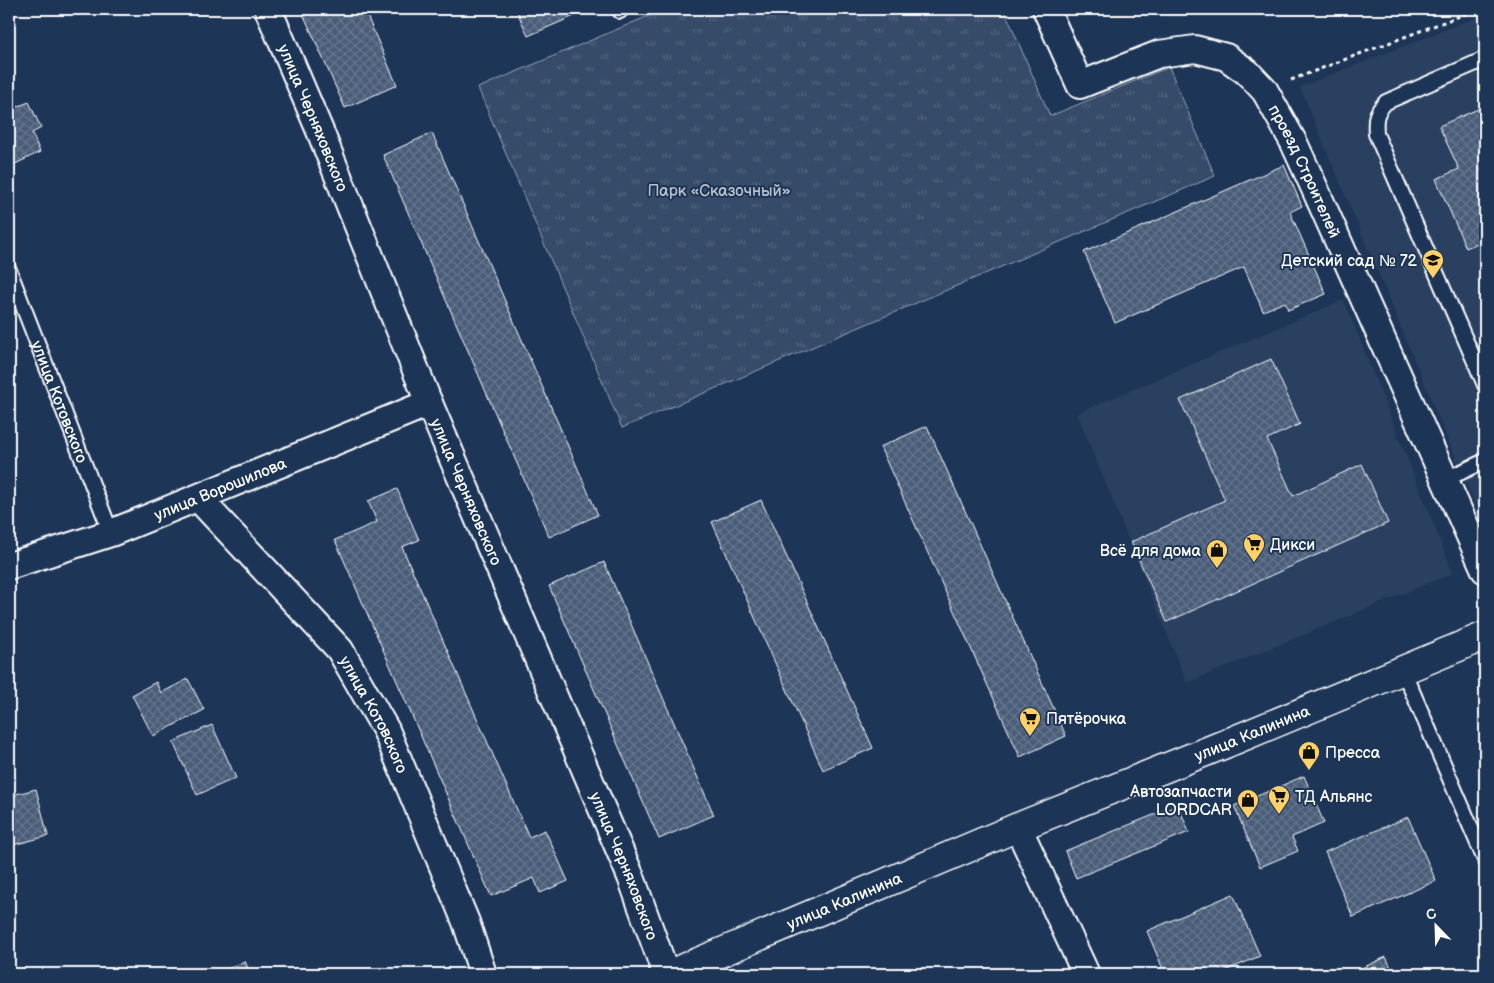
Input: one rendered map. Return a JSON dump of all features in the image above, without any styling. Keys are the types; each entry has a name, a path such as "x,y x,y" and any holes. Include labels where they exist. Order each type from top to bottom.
{"street":[{"name":"улица Черняховского","path":"268,9 320,131 429,403 632,877 668,974"},
{"name":"проезд Строителей","path":"1046,9 1080,85 1159,54 1194,49 1226,57 1247,72 1265,90 1316,188 1485,570"},
{"name":"улица Ворошилова","path":"9,566 111,533 429,403"},
{"name":"улица Котовского","path":"198,498 340,650 386,730 466,922 482,974"},
{"name":"улица Калинина","path":"668,974 1018,827 1485,636"},
{"path":"1018,827 1086,974"}],"lane":[{"path":"1485,59 1386,102 1379,109 1375,120 1376,134 1485,385"},
{"name":"улица Котовского","path":"9,270 111,533"},
{"path":"1444,480 1485,461"},
{"path":"1403,670 1485,860"}],"path":[{"path":"1265,90 1478,9"}],"shaded area":[{"name":"Детский сад № 72","path":"1485,14 1485,512 1475,504 1300,87"},
{"path":"1344,300 1453,573 1187,683 1077,413"}],"green space":[{"name":"Парк «Сказочный»","path":"665,9 1004,9 1050,116 1169,67 1215,176 622,428 478,88"}],"building":[{"path":"301,9 364,9 397,85 345,108"},
{"path":"516,9 579,9 581,13 528,36"},
{"path":"29,102 41,128 32,133 40,152 9,167 9,110"},
{"path":"1485,106 1485,240 1466,248 1436,179 1459,169 1439,126"},
{"path":"432,133 598,515 549,537 383,155"},
{"path":"1284,165 1302,206 1290,212 1326,294 1288,310 1285,302 1263,311 1244,267 1115,323 1084,252"},
{"path":"1485,272 1485,290 1479,275"},
{"path":"1271,359 1300,424 1267,439 1293,496 1362,464 1388,523 1167,622 1131,542 1225,500 1180,400"},
{"path":"927,426 1066,736 1020,757 880,447"},
{"path":"397,489 419,540 402,547 529,837 545,830 568,881 540,893 534,878 491,896 335,540 377,522 368,501"},
{"path":"761,500 873,748 823,770 712,522"},
{"path":"604,562 714,815 659,839 549,586"},
{"path":"188,679 204,710 153,736 132,695 156,682 161,693"},
{"path":"212,725 236,778 197,795 173,742"},
{"name":"ТД Альянс","path":"1304,776 1324,823 1292,837 1298,851 1260,867 1234,806"},
{"path":"36,789 48,836 9,846 9,796"},
{"path":"1178,805 1189,832 1076,878 1065,851"},
{"path":"1408,817 1436,881 1353,917 1325,852"},
{"path":"1233,894 1260,956 1218,974 1165,974 1147,931"},
{"path":"1386,957 1394,974 1349,974"},
{"path":"245,961 250,974 217,974"}],"place":[{"name":"Детский сад № 72","path":"1433,279"},
{"name":"Дикси","path":"1254,563"},
{"name":"Всё для дома","path":"1217,569"},
{"name":"Пятёрочка","path":"1030,737"},
{"name":"Пресса","path":"1309,771"},
{"name":"ТД Альянс","path":"1279,815"},
{"name":"Автозапчасти LORDCAR","path":"1248,819"}]}
